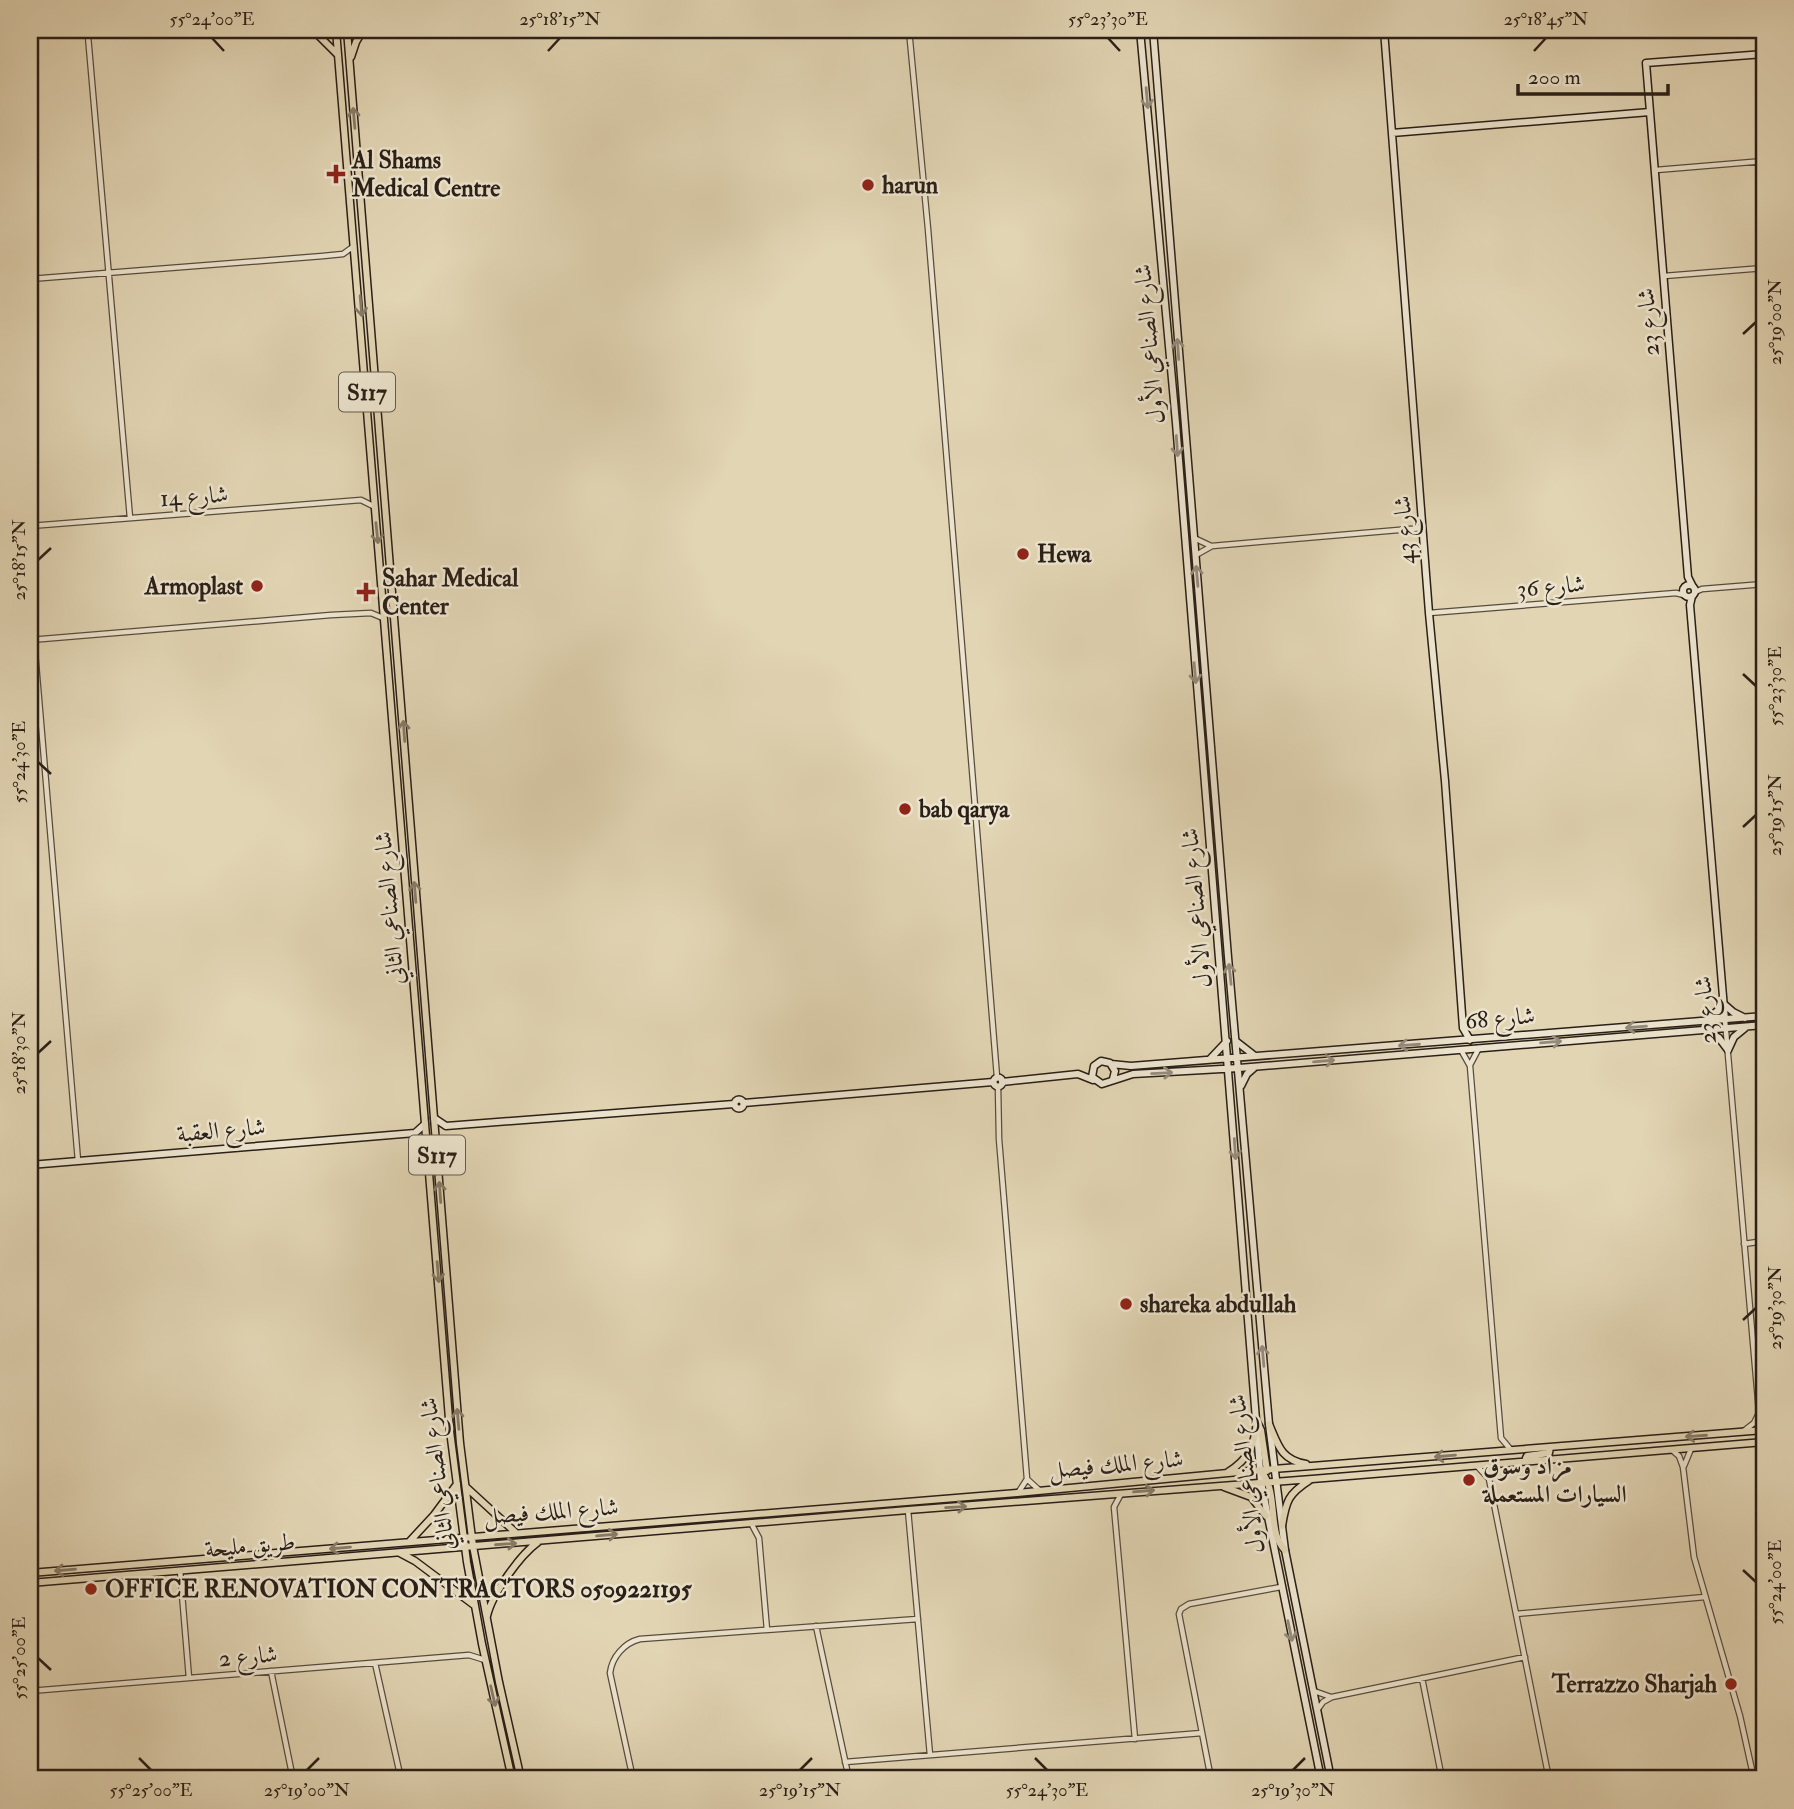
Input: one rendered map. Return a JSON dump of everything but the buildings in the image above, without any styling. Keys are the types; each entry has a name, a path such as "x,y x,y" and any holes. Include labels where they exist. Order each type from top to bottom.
{"main road":[{"path":"313,30 338,56"},
{"name":"شارع الصناعي الثاني","path":"337,30 450,1431 463,1537 475,1606 512,1779"},
{"name":"شارع الصناعي الثاني","path":"347,30 460,1443 471,1536 521,1779"},
{"path":"350,62 355,42 363,30"},
{"path":"1257,1422 1261,1430 1279,1541 1285,1550"},
{"path":"1226,1473 1250,1454 1257,1422"},
{"path":"1269,1424 1283,1455 1297,1463 1319,1466"},
{"name":"شارع الملك فيصل","path":"471,1536 1764,1430"},
{"name":"شارع الملك فيصل","path":"473,1546 1764,1442"},
{"path":"1528,1461 1527,1455 1549,1452 1550,1447"},
{"path":"1282,1526 1290,1495 1312,1479"},
{"path":"408,1542 420,1532 457,1484"},
{"path":"1219,1486 1251,1497 1266,1516"},
{"path":"466,1487 517,1533"},
{"name":"طريق مليحة","path":"30,1573 471,1536"},
{"path":"486,1618 497,1594 524,1555 539,1542"},
{"name":"طريق مليحة","path":"30,1583 473,1546"},
{"path":"398,1552 424,1567 475,1606"}],"street":[{"path":"88,30 130,518"},
{"path":"909,30 928,229 998,1082 999,1139 1027,1479 1017,1493"},
{"name":"شارع الصناعي الأول","path":"1140,30 1176,423 1257,1422"},
{"name":"شارع الصناعي الأول","path":"1153,30 1269,1424 1266,1516 1321,1779"},
{"name":"شارع 43","path":"1384,30 1463,1028 1470,1040"},
{"name":"شارع 23","path":"1764,54 1646,63 1744,1252 1759,1412 1764,1420"},
{"path":"1392,134 1650,112"},
{"path":"1656,170 1762,161 1764,208"},
{"path":"30,279 343,254 356,244"},
{"path":"343,254 357,262"},
{"path":"1664,276 1764,268"},
{"path":"361,500 369,495 373,488"},
{"path":"30,489 31,526"},
{"path":"361,500 375,507"},
{"name":"شارع 14","path":"31,526 361,500"},
{"path":"1195,538 1204,545 1212,546 1423,528"},
{"path":"1196,555 1212,546"},
{"name":"شارع 36","path":"1429,613 1764,584"},
{"path":"371,613 384,604"},
{"path":"78,1161 32,640 371,613 380,615 386,621"},
{"path":"1704,1021 1724,1004 1733,1012 1747,1018"},
{"name":"شارع 68","path":"1111,1064 1131,1066 1764,1016"},
{"name":"شارع 68","path":"1113,1079 1133,1074 1256,1067 1764,1025"},
{"path":"1728,1050 1734,1037 1747,1027"},
{"path":"1456,1041 1463,1028"},
{"path":"1704,1031 1720,1038 1728,1050"},
{"path":"1210,1059 1227,1041"},
{"path":"1237,1042 1257,1056"},
{"path":"1470,1066 1479,1048"},
{"path":"1460,1050 1470,1066 1501,1438 1489,1452"},
{"path":"436,1135 446,1126 734,1104 740,1108 744,1103 1078,1074 1101,1061 1111,1064 1115,1071 1113,1079 1102,1084 1078,1074"},
{"path":"1094,1066 1091,1073 1095,1080"},
{"path":"1240,1088 1247,1074 1256,1067"},
{"path":"1213,1070 1230,1081"},
{"path":"434,1118 446,1126"},
{"path":"426,1123 415,1133 428,1142"},
{"name":"شارع العقبة","path":"30,1165 415,1133"},
{"path":"1743,1239 1758,1242"},
{"path":"1743,1239 1758,1242"},
{"path":"1744,1252 1758,1242"},
{"path":"1742,1432 1751,1426 1759,1412"},
{"path":"1501,1438 1513,1451"},
{"path":"1683,1467 1691,1449"},
{"path":"1672,1450 1679,1456 1683,1467 1692,1549 1740,1716 1754,1779"},
{"path":"1489,1479 1497,1463"},
{"path":"1476,1465 1489,1479 1549,1779"},
{"path":"1027,1479 1040,1491"},
{"name":"شارع الصناعي الأول","path":"1268,1482 1282,1526 1331,1779"},
{"path":"1122,1493 1114,1507 1135,1739"},
{"path":"1102,1495 1114,1507"},
{"path":"908,1510 930,1755"},
{"path":"759,1538 767,1522"},
{"path":"751,1523 759,1538 767,1630"},
{"path":"180,1570 189,1678"},
{"path":"1211,1779 1179,1619 1181,1609 1189,1604 1280,1587"},
{"path":"1516,1614 1705,1598"},
{"path":"633,1779 610,1673 612,1663 628,1643 640,1639 918,1619"},
{"path":"816,1626 849,1779"},
{"path":"469,1655 482,1644"},
{"name":"شارع 2","path":"30,1691 469,1655 485,1660"},
{"path":"1317,1710 1323,1702 1332,1697 1525,1657"},
{"path":"375,1663 401,1779"},
{"path":"261,1779 292,1778 271,1671"},
{"path":"1422,1678 1442,1779"},
{"path":"1314,1691 1332,1697"},
{"path":"845,1762 1202,1733"}],"place":[{"name":"Al Shams Medical Centre","path":"336,174"},
{"name":"harun","path":"868,185"},
{"name":"Hewa","path":"1023,554"},
{"name":"Armoplast","path":"257,586"},
{"name":"Sahar Medical Center","path":"366,592"},
{"name":"bab qarya","path":"905,809"},
{"name":"shareka abdullah","path":"1126,1304"},
{"name":"مزاد وسوق السيارات المستعملة","path":"1469,1480"},
{"name":"OFFICE RENOVATION CONTRACTORS 0509221195","path":"91,1589"},
{"name":"Terrazzo Sharjah","path":"1731,1684"}]}
